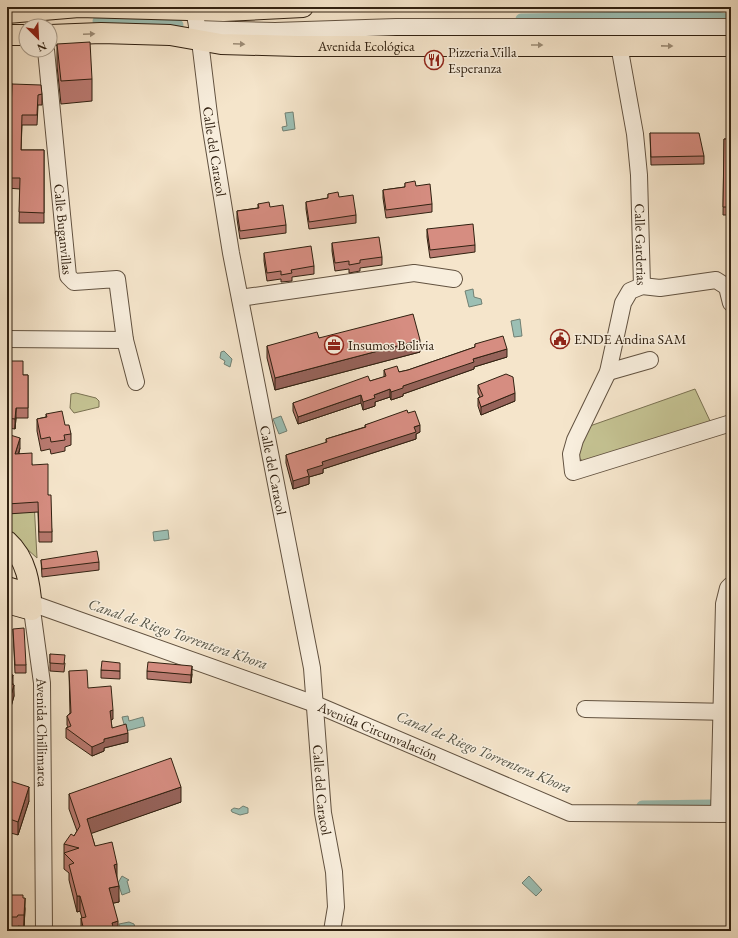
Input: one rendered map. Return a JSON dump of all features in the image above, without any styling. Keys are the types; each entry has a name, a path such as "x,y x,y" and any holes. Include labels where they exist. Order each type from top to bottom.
{"main road":[{"name":"Avenida Ecológica","path":"7,13 79,7 203,20 221,44 297,46 731,46"},
{"name":"Avenida Ecológica","path":"58,35 101,33 170,36 203,20 258,8 303,7"},
{"path":"7,35 18,35"},
{"name":"Avenida Chillimarca","path":"7,541 21,558 28,577 31,602"},
{"name":"Avenida Circunvalación","path":"7,587 31,602"},
{"name":"Avenida Circunvalación","path":"7,603 31,602"}],"street":[{"path":"203,20 275,31 396,27 731,27"},
{"name":"Calle del Caracol","path":"203,20 210,123 240,298 312,668 323,813 334,872 336,907 332,931"},
{"name":"Calle Garderias","path":"619,45 635,134 639,175 642,286 630,291 623,302 608,372 575,440 571,454 573,472 731,423"},
{"name":"Calle Buganvillas","path":"47,58 68,276 74,282 117,279 125,340 136,382"},
{"path":"240,298 414,273 454,279"},
{"path":"642,286 660,288 716,280 727,287 731,303"},
{"path":"7,339 125,340"},
{"path":"608,372 650,360"},
{"path":"725,814 727,712 724,604 728,588 731,585"},
{"name":"Avenida Circunvalación","path":"31,602 315,704 570,813 725,814"},
{"name":"Avenida Chillimarca","path":"31,602 42,690 44,931"},
{"path":"585,709 727,712"}],"shaded area":[{"path":"695,389 711,423 584,462 579,458 578,442 587,427"},
{"path":"76,393 96,398 99,401 99,407 74,413 70,408 71,394"},
{"path":"7,457 32,463 37,558 7,531"}],"water":[{"path":"293,112 295,129 283,131 282,127 287,126 285,113"},
{"path":"473,289 474,297 481,299 482,304 469,307 465,291"},
{"path":"520,319 522,336 514,337 511,321"},
{"path":"224,351 232,359 230,367 224,364 225,361 220,358 221,352"},
{"path":"281,416 287,431 279,434 273,419"},
{"path":"168,530 169,539 154,541 153,532"},
{"path":"128,716 129,721 143,717 145,726 126,731 122,717"},
{"path":"243,806 248,808 248,813 240,815 232,812 231,810 234,808 239,809"},
{"path":"122,876 129,880 127,881 130,892 122,895 118,883"},
{"path":"529,876 542,890 536,896 522,883"},
{"path":"129,922 134,924 136,931 121,931 119,924"}],"building":[{"path":"90,42 92,79 61,81 58,44"},
{"path":"12,84 41,85 42,94 38,95 37,115 22,115 21,150 44,150 44,213 19,212 20,178 7,178 7,111 11,111"},
{"path":"650,133 699,133 704,156 651,157"},
{"path":"724,139 731,139 731,207 723,207"},
{"path":"415,181 416,186 430,184 432,204 386,210 383,190 405,187 405,183"},
{"path":"338,192 339,197 353,195 356,215 309,222 306,202 328,198 328,194"},
{"path":"269,202 270,207 283,205 286,225 240,231 237,211 259,208 258,204"},
{"path":"473,224 475,245 430,250 427,229"},
{"path":"379,237 382,257 360,260 360,263 349,265 349,261 335,263 332,243"},
{"path":"311,246 314,266 291,270 292,273 281,275 281,271 267,273 264,253"},
{"path":"413,314 420,340 275,378 267,346 317,332 319,338"},
{"path":"503,336 507,349 473,359 474,362 403,386 403,388 391,392 390,389 374,395 375,398 363,402 361,395 298,417 293,403 368,376 370,381 386,376 384,370 397,366 399,372 408,370 475,347 475,344"},
{"path":"7,361 23,361 23,375 28,375 28,408 16,408 15,419 7,418"},
{"path":"506,374 513,377 515,393 481,407 478,398 483,396 478,385"},
{"path":"407,410 408,413 415,411 420,425 414,427 416,432 322,462 323,465 307,470 309,476 293,481 286,455 327,442 326,439 366,427 365,425"},
{"path":"62,411 65,425 69,425 71,434 64,435 65,440 51,442 50,437 41,439 37,419 47,417 46,414"},
{"path":"7,434 20,438 15,454 32,453 32,465 48,464 48,495 51,495 52,532 39,532 38,502 7,504"},
{"path":"97,551 99,562 42,569 41,560"},
{"path":"24,628 26,665 15,665 13,629"},
{"path":"50,654 65,655 64,664 50,663"},
{"path":"102,661 120,663 120,671 101,670"},
{"path":"148,662 192,666 191,675 147,671"},
{"path":"87,670 88,688 111,686 113,710 110,711 112,728 126,724 128,733 104,739 104,742 92,747 66,728 71,726 67,716 71,713 69,671"},
{"path":"7,673 13,675 10,683 14,685 7,709"},
{"path":"171,758 181,787 87,819 95,846 112,842 117,864 114,865 119,886 109,888 118,921 112,923 114,931 84,931 81,918 86,917 80,896 77,896 69,865 74,863 64,853 79,848 64,844 71,834 74,836 80,826 69,794"},
{"path":"7,780 29,787 18,822 7,818"},
{"path":"7,895 23,895 23,898 25,898 24,915 7,917"}],"waterway":[{"name":"Canal de Riego Torrentera Khora","path":"521,19 645,17 667,13 709,15 731,20"},
{"name":"Canal de Riego Torrentera Khora","path":"98,21 178,25"},
{"name":"Canal de Riego Torrentera Khora","path":"642,806 712,805"}],"place":[{"name":"Pizzeria Villa Esperanza","path":"434,60"},
{"name":"ENDE Andina SAM","path":"560,339"},
{"name":"Insumos Bolivia","path":"334,345"}]}
